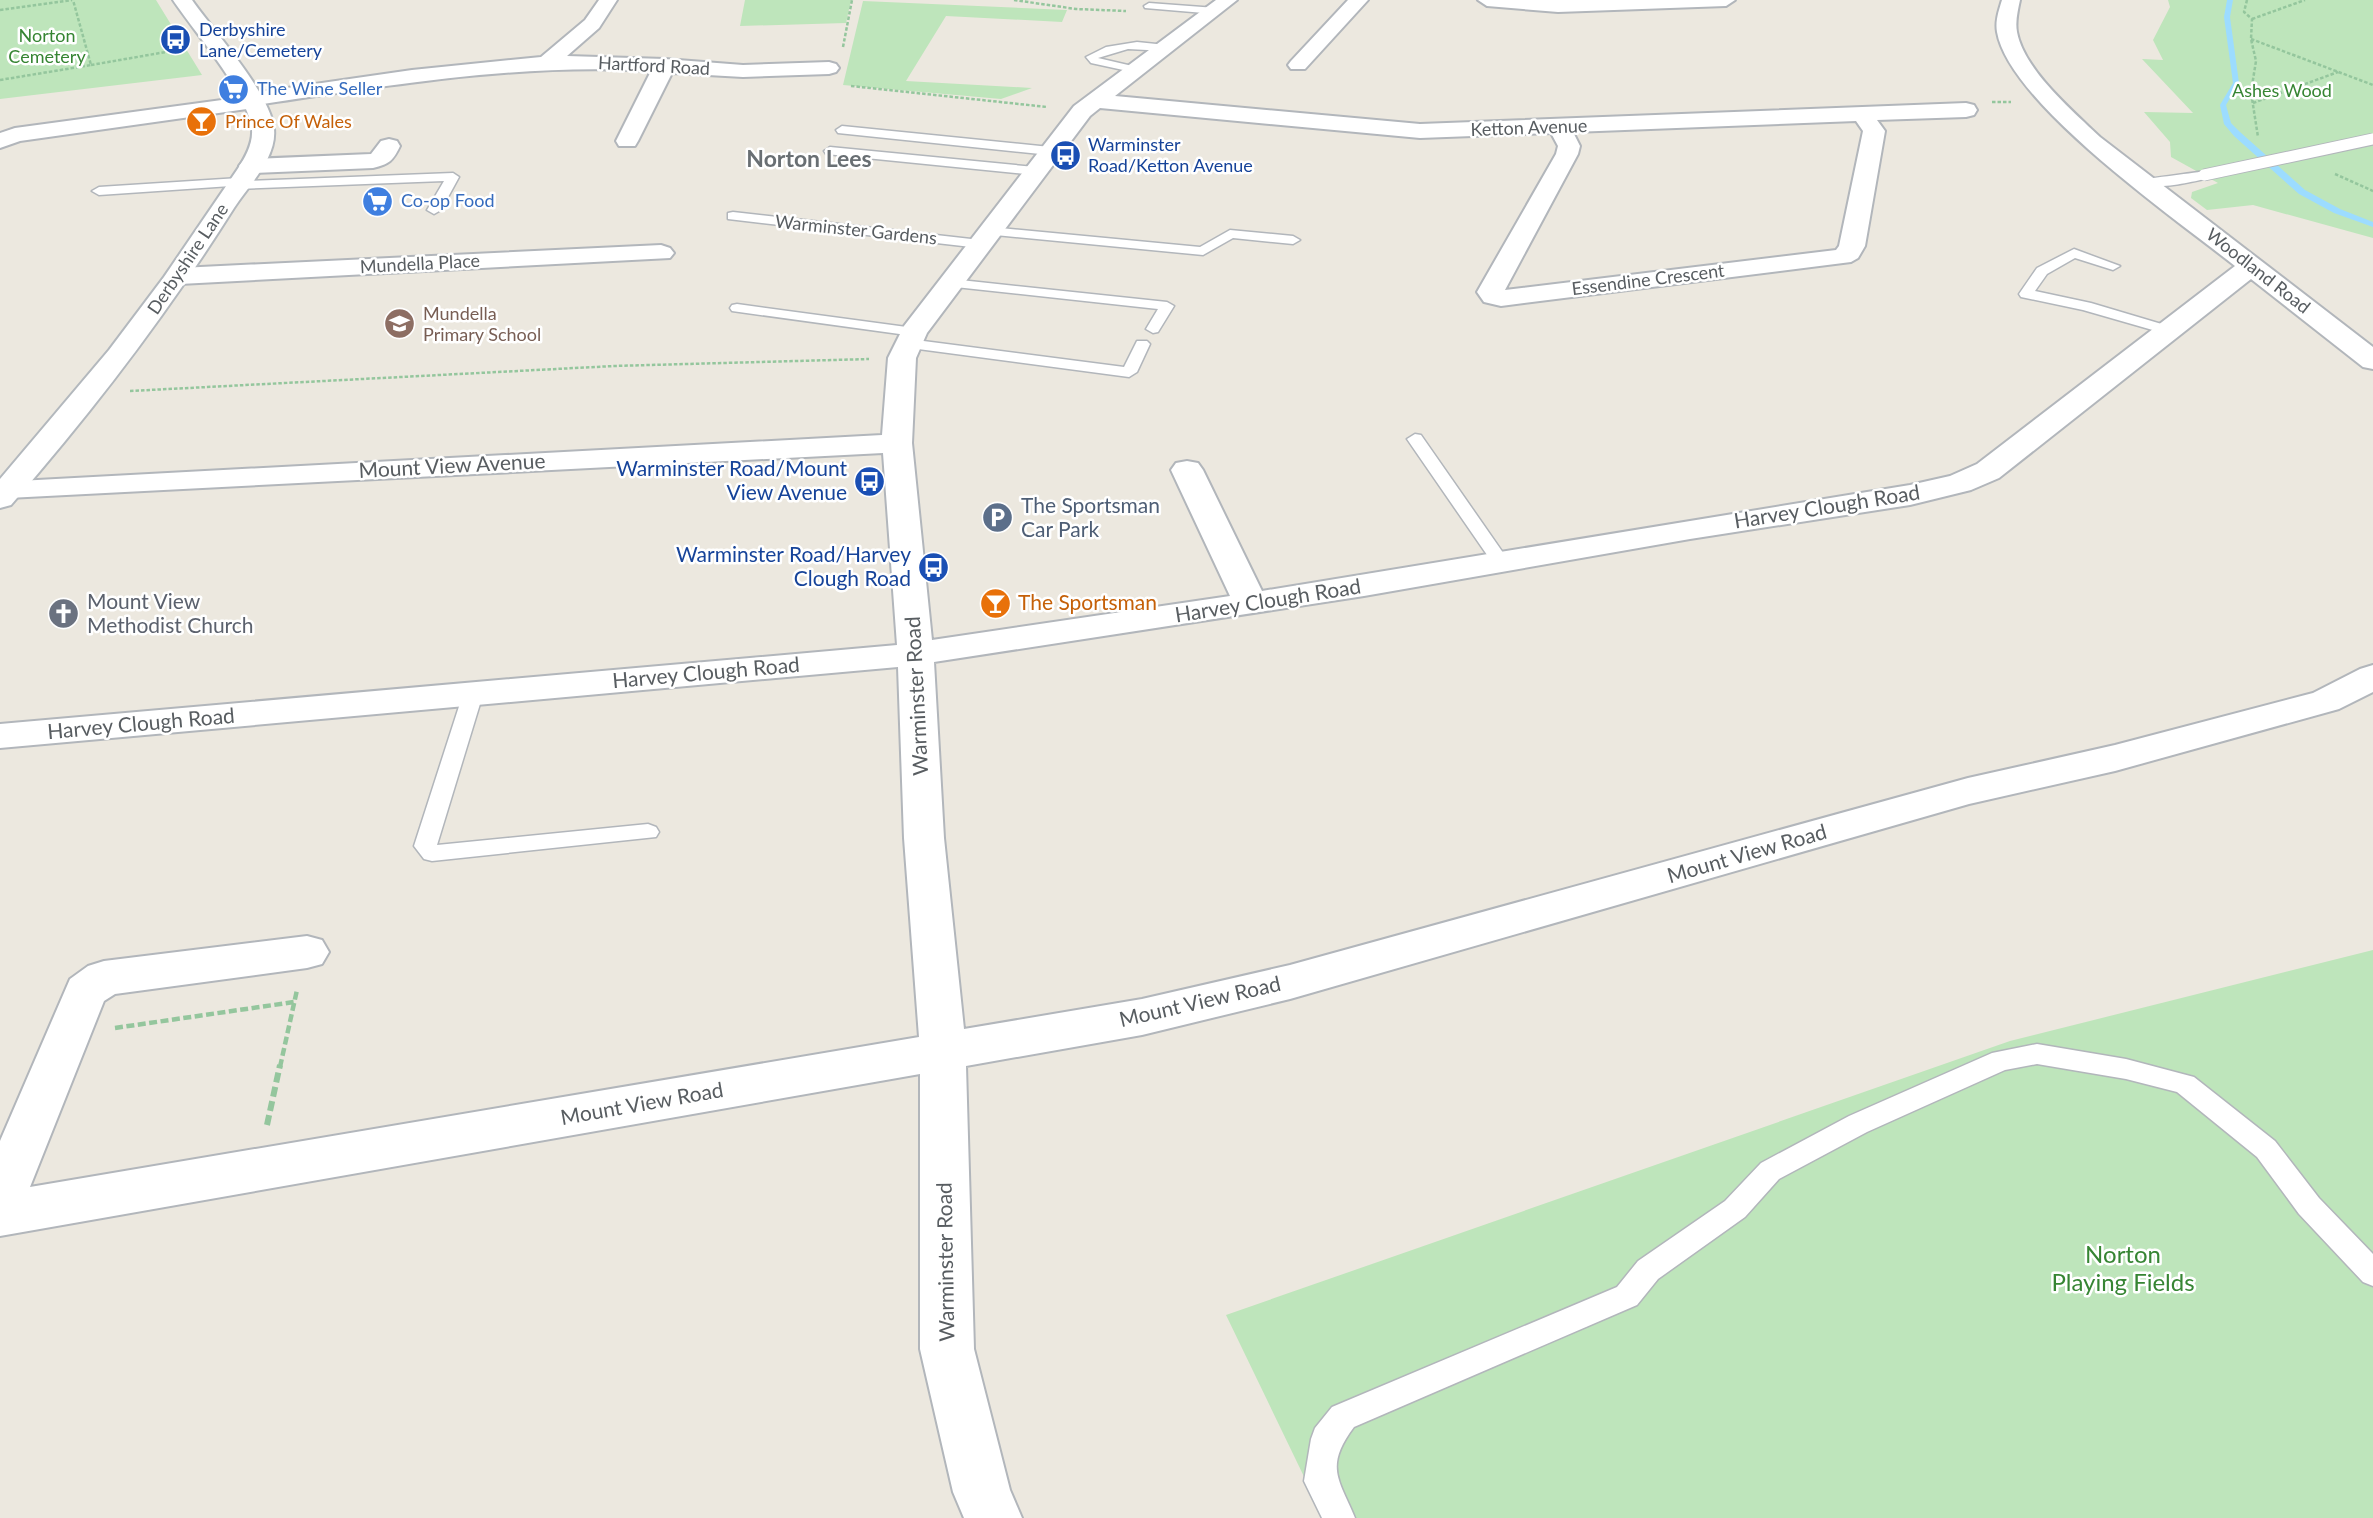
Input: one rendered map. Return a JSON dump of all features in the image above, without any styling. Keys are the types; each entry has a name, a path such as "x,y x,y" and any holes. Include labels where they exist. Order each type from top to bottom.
{"street":[{"name":"Derbyshire Lane","path":"4,494 91,393 180,276 242,178 263,136 261,116 254,101 182,0"},
{"path":"547,63 592,24 608,0"},
{"path":"1298,65 1359,0"},
{"path":"1487,0 1558,6 1726,0"},
{"name":"Woodland Road","path":"2011,0 2007,15 2007,35 2020,58 2051,100 2092,142 2373,361"},
{"path":"908,345 951,282 1088,106 1141,50 1222,5"},
{"name":"Hartford Road","path":"8,138 425,75 547,63 665,65 834,62"},
{"path":"627,141 665,65"},
{"name":"Ketton Avenue","path":"1088,106 1420,131 1966,110"},
{"name":"Essendine Crescent","path":"1559,127 1569,146 1567,155 1490,292 1493,296 1501,298 1842,257 1849,253 1852,246 1874,131 1862,114"},
{"path":"242,178 373,161 383,158 389,146"},
{"name":"Mundella Place","path":"180,276 661,253"},
{"name":"Harvey Clough Road","path":"0,737 916,654 1251,604 1910,495 1960,483 1987,471 2171,331 2251,266"},
{"name":"Warminster Road","path":"908,345 897,443 916,654 924,838 943,1052 947,1349 982,1492 993,1518"},
{"name":"Mount View Avenue","path":"4,494 897,443"},
{"path":"1187,470 1251,604"},
{"name":"Mount View Road","path":"0,1214 1142,1017 1290,982 1968,792 2115,758 2326,701 2373,677"},
{"path":"0,1200 65,1035 86,991 104,978 307,952"}],"lane":[{"path":"1149,6 1222,5"},
{"path":"842,130 1043,161"},
{"path":"2143,182 2175,181 2373,139"},
{"path":"830,151 1043,161"},
{"path":"99,191 242,178 453,177 434,210"},
{"name":"Warminster Gardens","path":"733,216 985,237 1203,251 1230,234 1293,240"},
{"path":"2113,266 2074,253 2042,271 2026,294 2086,306 2171,331"},
{"path":"951,282 1167,306 1153,329"},
{"path":"737,308 908,345 1129,372 1142,344"},
{"path":"1415,439 1500,561"},
{"path":"474,694 425,846 432,853 648,832"},
{"path":"1339,1518 1320,1481 1326,1439 1343,1417 1627,1296 1648,1270 1735,1209 1770,1171 1857,1124 2000,1060 2037,1054 2126,1069 2185,1084 2266,1149 2309,1206 2373,1273"}],"path":[{"path":"0,10 72,0 91,65"},
{"path":"834,62 846,37 852,0"},
{"path":"1014,0 1130,11"},
{"path":"1039,4 1042,0"},
{"path":"2248,0 2244,12 2252,19"},
{"path":"2252,19 2305,0"},
{"path":"2252,19 2251,39 2256,61 2251,92 2260,146"},
{"path":"2251,39 2373,85"},
{"path":"0,80 213,44"},
{"path":"2253,103 2339,72"},
{"path":"848,85 1088,106"},
{"path":"1966,110 1969,103 2051,100"},
{"path":"2334,173 2373,191"},
{"path":"91,393 614,366 908,345"},
{"path":"258,1171 307,952"},
{"path":"65,1035 294,1002"}],"green space":[{"name":"Norton Cemetery","path":"0,0 156,0 202,75 0,99"},
{"path":"745,0 851,0 846,23 740,26"},
{"name":"Ashes Wood","path":"2168,0 2373,0 2373,238 2253,205 2207,210 2191,198 2192,192 2218,183 2171,157 2170,142 2144,112 2193,113 2142,59 2163,60 2153,40 2170,7"},
{"path":"863,1 1067,10 1062,22 946,16 906,81 1032,88 1001,99 843,85"},
{"name":"Norton Playing Fields","path":"2373,950 2373,1518 1324,1518 1226,1315 2010,1041"}],"waterway":[{"path":"2230,0 2227,17 2236,83 2223,105 2228,124 2302,192 2337,211 2373,225"}],"place":[{"name":"Derbyshire Lane/Cemetery","path":"176,40"},
{"name":"The Wine Seller","path":"234,89"},
{"name":"Prince Of Wales","path":"202,122"},
{"name":"Warminster Road/Ketton Avenue","path":"1065,155"},
{"name":"Co-op Food","path":"378,201"},
{"name":"Mundella Primary School","path":"400,324"},
{"name":"Warminster Road/Mount View Avenue","path":"870,481"},
{"name":"The Sportsman Car Park","path":"998,518"},
{"name":"Warminster Road/Harvey Clough Road","path":"934,567"},
{"name":"The Sportsman","path":"995,603"},
{"name":"Mount View Methodist Church","path":"64,614"}],"district":[{"name":"Norton Lees","path":"809,159"}]}
